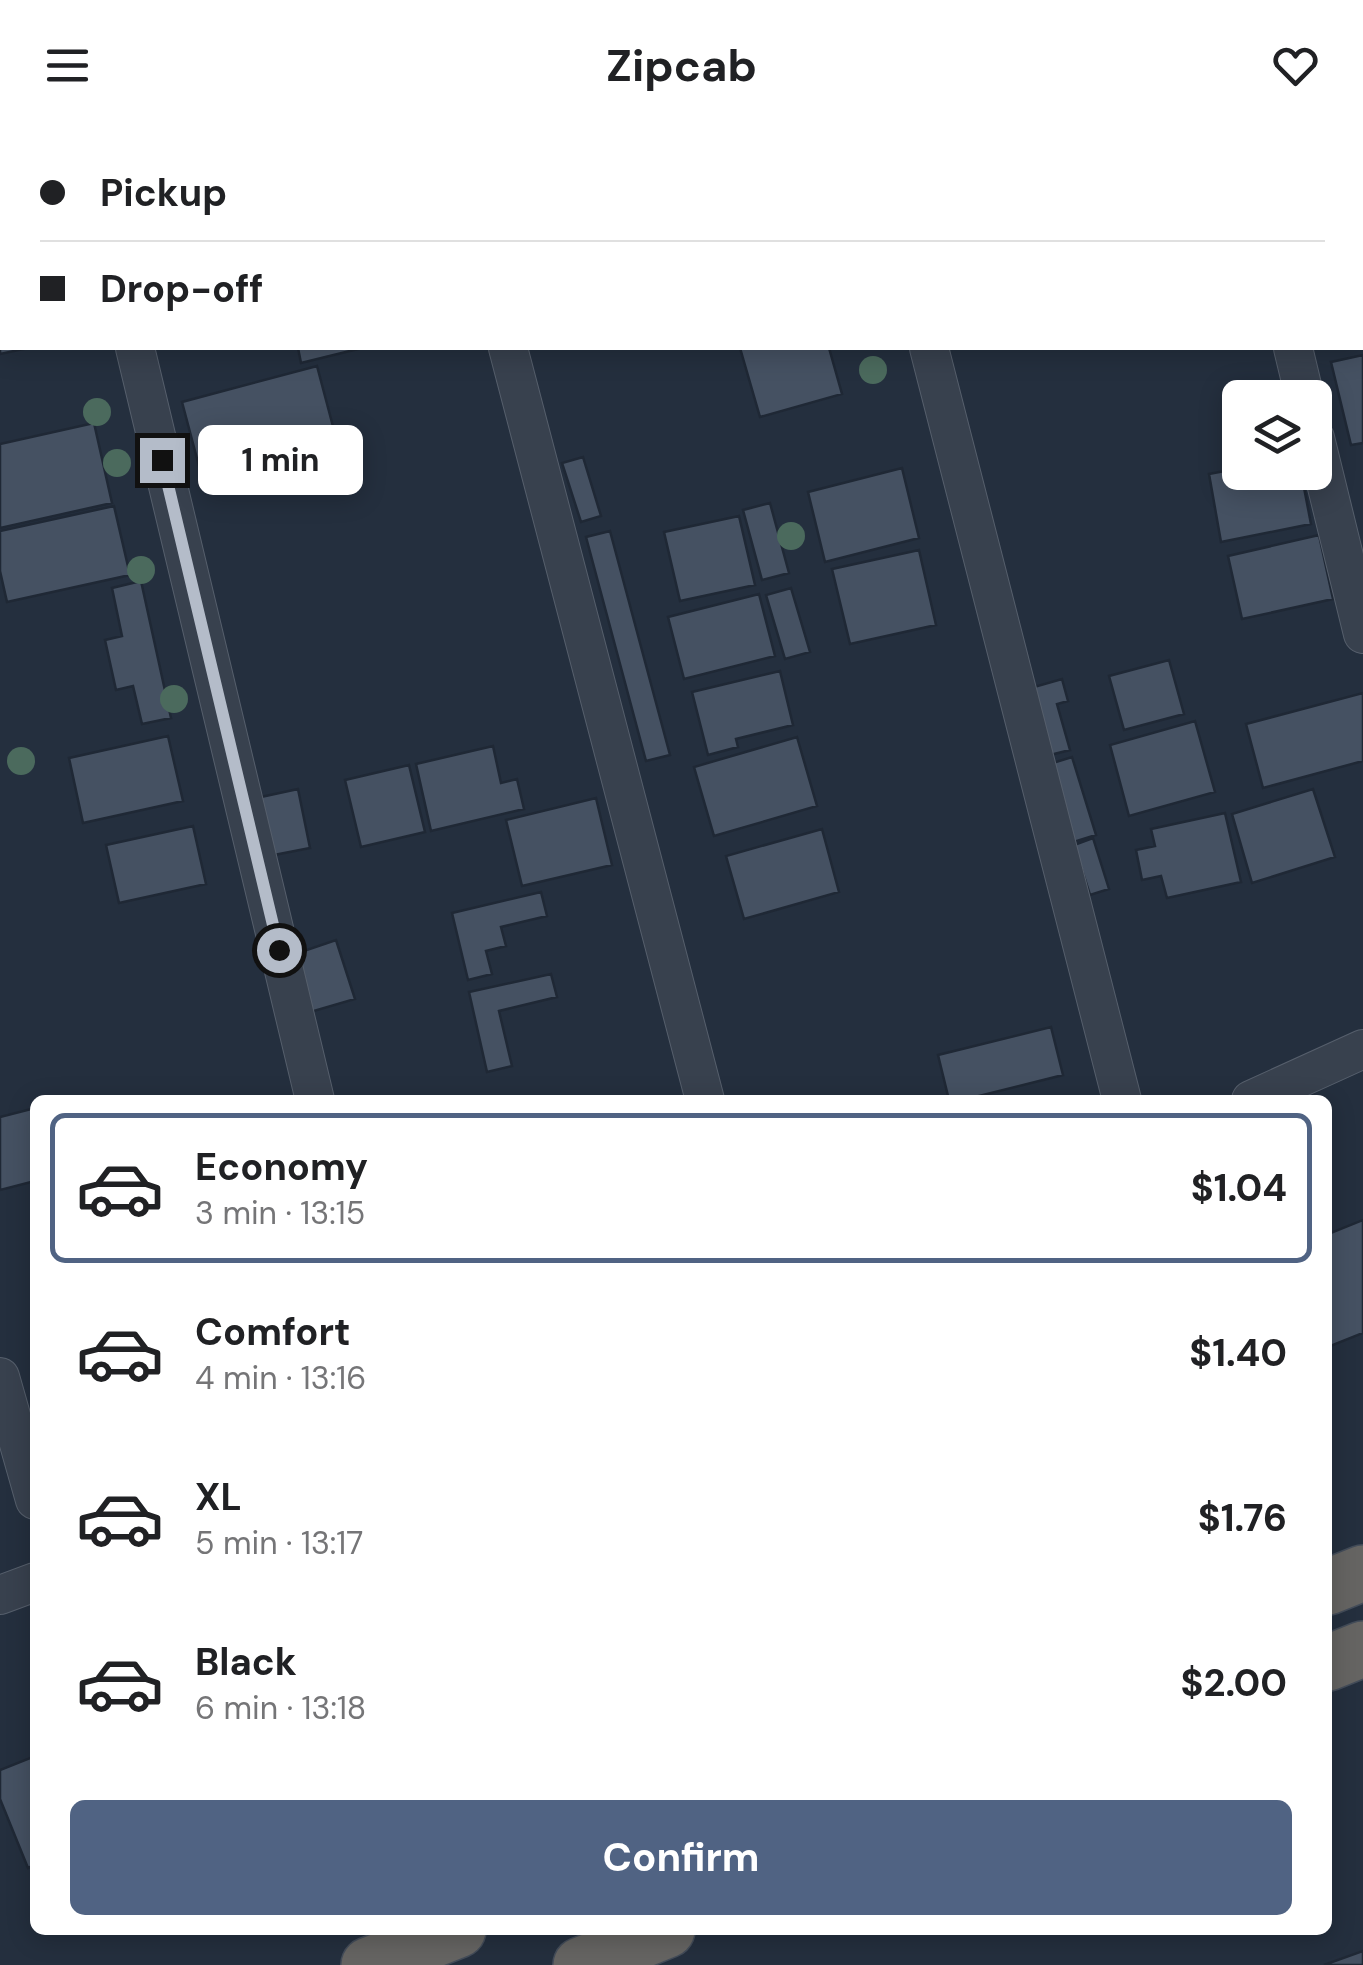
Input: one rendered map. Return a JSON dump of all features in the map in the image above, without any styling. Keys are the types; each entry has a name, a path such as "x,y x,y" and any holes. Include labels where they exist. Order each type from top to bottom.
{"highway":[{"path":"1332,1585 1363,1573"},
{"path":"1332,1661 1363,1649"},
{"path":"369,1965 445,1935"},
{"path":"580,1965 655,1935"}],"street":[{"path":"135,350 314,1095"},
{"path":"509,350 704,1095"},
{"path":"930,350 1121,1095"},
{"path":"1293,350 1301,380"},
{"path":"1328,490 1363,634"},
{"path":"1263,1095 1363,1049"},
{"path":"0,1377 30,1482"},
{"path":"0,1595 30,1584"}],"building":[{"path":"298,350 354,350 301,363"},
{"path":"741,350 830,350 842,394 760,417"},
{"path":"1363,355 1363,443 1351,445 1331,362"},
{"path":"317,366 335,434 200,470 182,402"},
{"path":"94,423 112,503 0,528 0,444"},
{"path":"583,457 601,516 581,522 562,463"},
{"path":"902,468 919,538 825,562 808,492"},
{"path":"1222,471 1222,490 1304,490 1311,524 1221,542 1209,474"},
{"path":"770,503 789,573 762,580 743,510"},
{"path":"114,506 130,575 7,602 0,571 0,531"},
{"path":"739,516 755,585 680,601 664,532"},
{"path":"610,531 670,755 646,761 586,537"},
{"path":"1319,535 1333,599 1242,619 1228,556"},
{"path":"919,550 936,625 850,644 832,569"},
{"path":"141,581 171,718 142,724 133,686 116,690 105,640 122,636 112,588"},
{"path":"791,588 810,652 785,659 766,595"},
{"path":"759,594 775,656 684,679 668,617"},
{"path":"1169,660 1184,714 1124,730 1109,676"},
{"path":"780,671 793,725 736,739 738,747 708,755 692,692"},
{"path":"1062,679 1068,701 1057,704 1070,750 1038,758 1020,691"},
{"path":"1363,693 1363,761 1263,788 1246,724"},
{"path":"1195,721 1215,792 1129,816 1110,745"},
{"path":"168,736 183,801 83,823 69,758"},
{"path":"797,737 817,806 714,836 694,767"},
{"path":"493,746 501,783 517,779 524,809 431,831 416,764"},
{"path":"1072,757 1096,835 1064,845 1040,767"},
{"path":"409,765 425,832 361,847 345,780"},
{"path":"298,789 310,848 274,855 261,797"},
{"path":"1313,789 1335,857 1252,883 1232,814"},
{"path":"596,798 612,865 522,886 506,820"},
{"path":"1225,813 1241,882 1167,898 1161,876 1142,880 1136,850 1155,846 1151,829"},
{"path":"193,826 206,884 119,903 106,845"},
{"path":"822,829 839,892 744,919 726,856"},
{"path":"1093,838 1109,889 1090,895 1074,845"},
{"path":"541,892 547,916 501,927 506,946 486,951 492,974 468,980 452,913"},
{"path":"336,940 355,999 307,1013 289,956"},
{"path":"551,974 557,997 499,1011 512,1066 487,1072 469,992"},
{"path":"1051,1027 1063,1075 983,1095 948,1095 938,1055"},
{"path":"30,1109 30,1182 0,1190 0,1117"},
{"path":"1363,1220 1363,1333 1332,1345 1332,1232"},
{"path":"30,1758 28,1868 0,1799 0,1770"},
{"path":"1363,1951 1363,1965 1324,1965"}],"route":[{"path":"162,460 279,950"}]}
